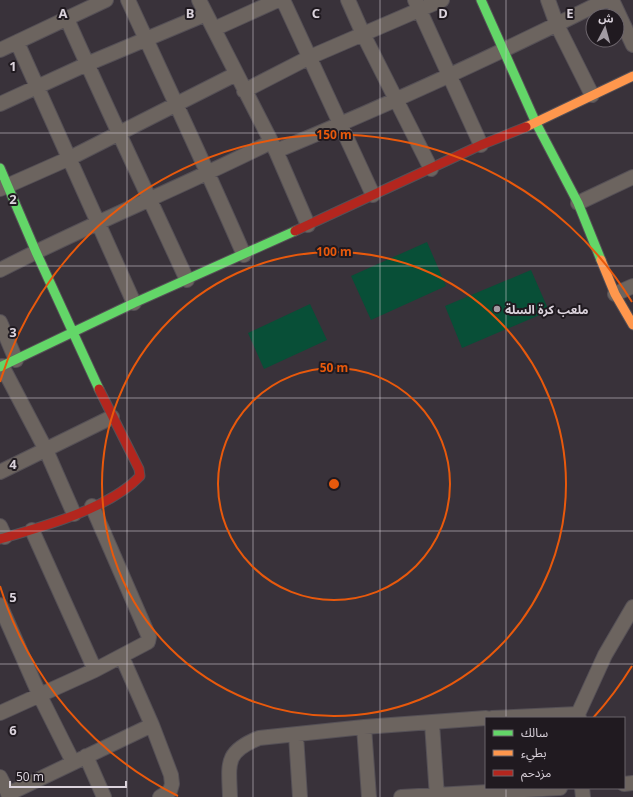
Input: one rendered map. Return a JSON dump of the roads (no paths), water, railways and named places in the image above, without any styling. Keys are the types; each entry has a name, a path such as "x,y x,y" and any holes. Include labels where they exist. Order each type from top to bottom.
{"street":[{"path":"0,50 106,0"},
{"path":"128,0 175,104 209,173 244,255"},
{"path":"199,0 244,91 274,146 308,225"},
{"path":"214,29 278,0"},
{"path":"283,0 373,195"},
{"path":"348,0 363,34 431,169"},
{"path":"244,91 310,57 363,34 417,5 442,0"},
{"path":"481,0 502,50 536,123 578,203 615,294 633,325"},
{"path":"548,0 557,25 592,95"},
{"path":"0,270 209,173 274,146 340,124 396,100 557,25 606,0"},
{"path":"612,0 633,45"},
{"path":"417,5 481,145"},
{"path":"0,104 87,64 206,14"},
{"path":"67,19 118,134 187,280"},
{"path":"17,42 134,303"},
{"path":"4,188 70,158 236,74"},
{"path":"74,514 46,450 1,367 134,303 244,255 481,145 536,123 633,76"},
{"path":"0,168 4,188 36,252 112,417 139,468 140,476 134,485 74,514 32,530 2,534"},
{"path":"578,203 633,177"},
{"path":"615,294 633,286"},
{"path":"0,322 16,360"},
{"path":"0,472 112,417"},
{"path":"0,713 95,670 148,642 149,637 92,506"},
{"path":"32,530 95,670"},
{"path":"0,605 40,696 73,762"},
{"path":"538,717 578,716 605,655 633,607"},
{"path":"122,656 152,725 171,775 172,784 170,791 160,797"},
{"path":"230,797 231,758 236,750 258,738 364,727 485,718"},
{"path":"432,723 437,796"},
{"path":"0,777 9,796 73,762 152,725"},
{"path":"364,727 369,797"},
{"path":"296,735 300,797"},
{"path":"86,756 104,797"},
{"path":"401,797 546,789"}],"place":[{"name":"ملعب كرة السلة","path":"497,309"}]}
